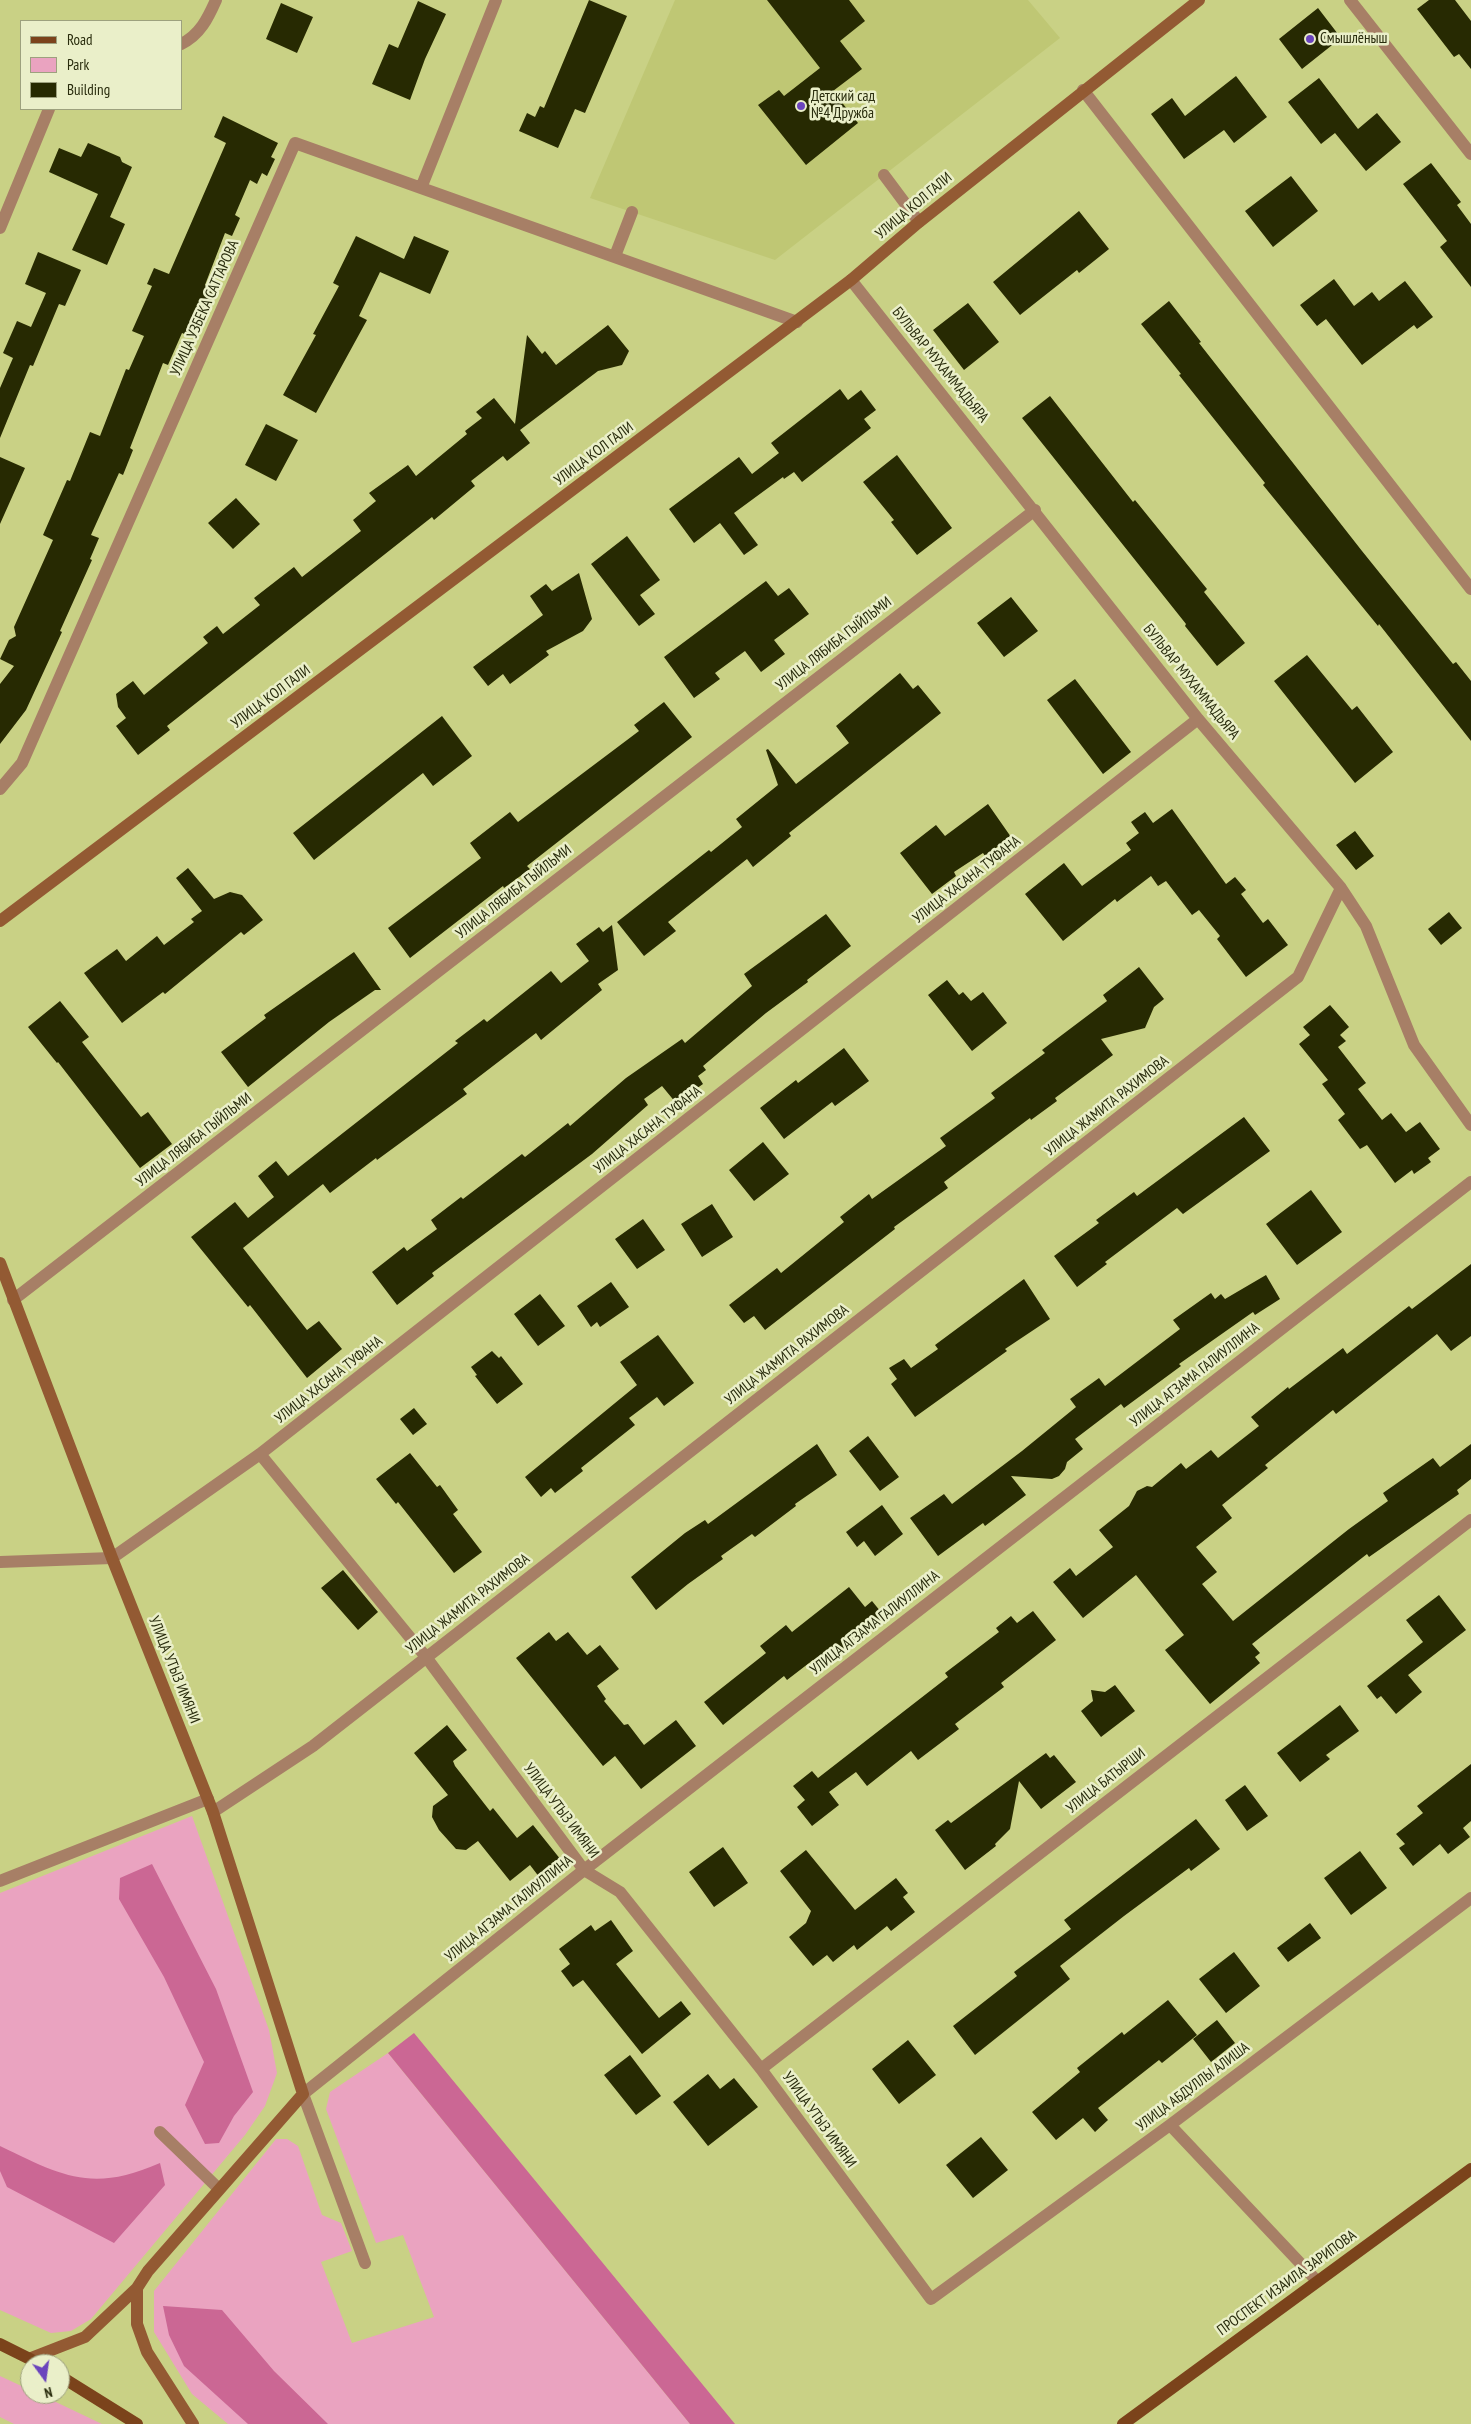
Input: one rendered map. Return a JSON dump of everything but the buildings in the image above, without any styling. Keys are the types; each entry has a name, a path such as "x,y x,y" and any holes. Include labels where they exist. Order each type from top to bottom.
{"main road":[{"name":"ПРОСПЕКТ ИЗАИЛА ЗАРИПОВА","path":"1123,2424 1471,2169"},
{"path":"0,2344 21,2354"},
{"path":"70,2382 137,2424"}],"street":[{"path":"182,44 192,39 207,20 216,0"},
{"path":"496,0 421,188 797,322"},
{"name":"УЛИЦА КОЛ ГАЛИ","path":"0,921 852,280 919,222 1083,90 1199,0"},
{"path":"1350,0 1471,154"},
{"path":"1083,90 1471,589"},
{"path":"0,228 49,110"},
{"name":"УЛИЦА УЗБЕКА САТТАРОВА","path":"0,789 22,763 295,143 421,188"},
{"path":"884,175 919,222"},
{"path":"614,256 632,212"},
{"name":"БУЛЬВАР МУХАММАДЬЯРА","path":"852,280 1198,719 1341,888 1366,926 1414,1045 1471,1125"},
{"name":"УЛИЦА ЛЯБИБА ГЫЙЛЬМИ","path":"13,1300 1035,510"},
{"name":"УЛИЦА ХАСАНА ТУФАНА","path":"112,1558 260,1454 1198,719"},
{"name":"УЛИЦА ЖАМИТА РАХИМОВА","path":"213,1812 313,1746 1298,977 1341,888"},
{"name":"УЛИЦА АГЗАМА ГАЛИУЛЛИНА","path":"303,2094 584,1870 1471,1182"},
{"name":"УЛИЦА УТЫЗ ИМЯНИ","path":"0,1263 112,1558 213,1812 303,2094"},
{"name":"УЛИЦА УТЫЗ ИМЯНИ","path":"260,1454 426,1657 584,1870 620,1892 761,2069 931,2299"},
{"name":"УЛИЦА БАТЫРШИ","path":"761,2069 1471,1520"},
{"path":"0,1562 112,1558"},
{"path":"0,1881 208,1799"},
{"name":"УЛИЦА АБДУЛЛЫ АЛИША","path":"931,2299 1170,2125 1471,1898"},
{"path":"50,2354 85,2337 137,2288 148,2271 303,2094 365,2263"},
{"path":"1170,2125 1317,2281"},
{"path":"160,2132 219,2189"},
{"path":"137,2288 138,2324 147,2352 193,2424"}],"shaded area":[{"name":"Детский сад №4 Дружба","path":"675,0 1028,0 1060,38 775,260 590,198"},
{"path":"152,1864 216,1989 253,2092 234,2116 219,2143 205,2144 185,2105 204,2062 164,1977 119,1899 120,1878"},
{"path":"414,2033 735,2424 690,2424 388,2053"},
{"path":"0,2146 42,2166 78,2177 96,2179 136,2172 160,2163 165,2185 114,2243 7,2187 0,2171"},
{"path":"163,2306 222,2310 274,2371 328,2424 248,2424 184,2366 169,2335"}],"green space":[{"path":"192,1816 269,2030 277,2073 265,2106 245,2135 91,2319 71,2331 51,2333 0,2310 0,1893"},
{"path":"388,2053 690,2424 228,2424 192,2394 154,2332 154,2291 276,2139 287,2139 298,2146 322,2215 341,2223 352,2251 321,2262 352,2343 434,2317 403,2235 376,2243 326,2109 330,2092"},
{"path":"0,2376 20,2385 20,2404 60,2404 102,2424 14,2424 0,2417"}],"place":[{"name":"Смышлёныш","path":"1310,39"},
{"name":"Детский сад №4 Дружба","path":"801,106"}]}
